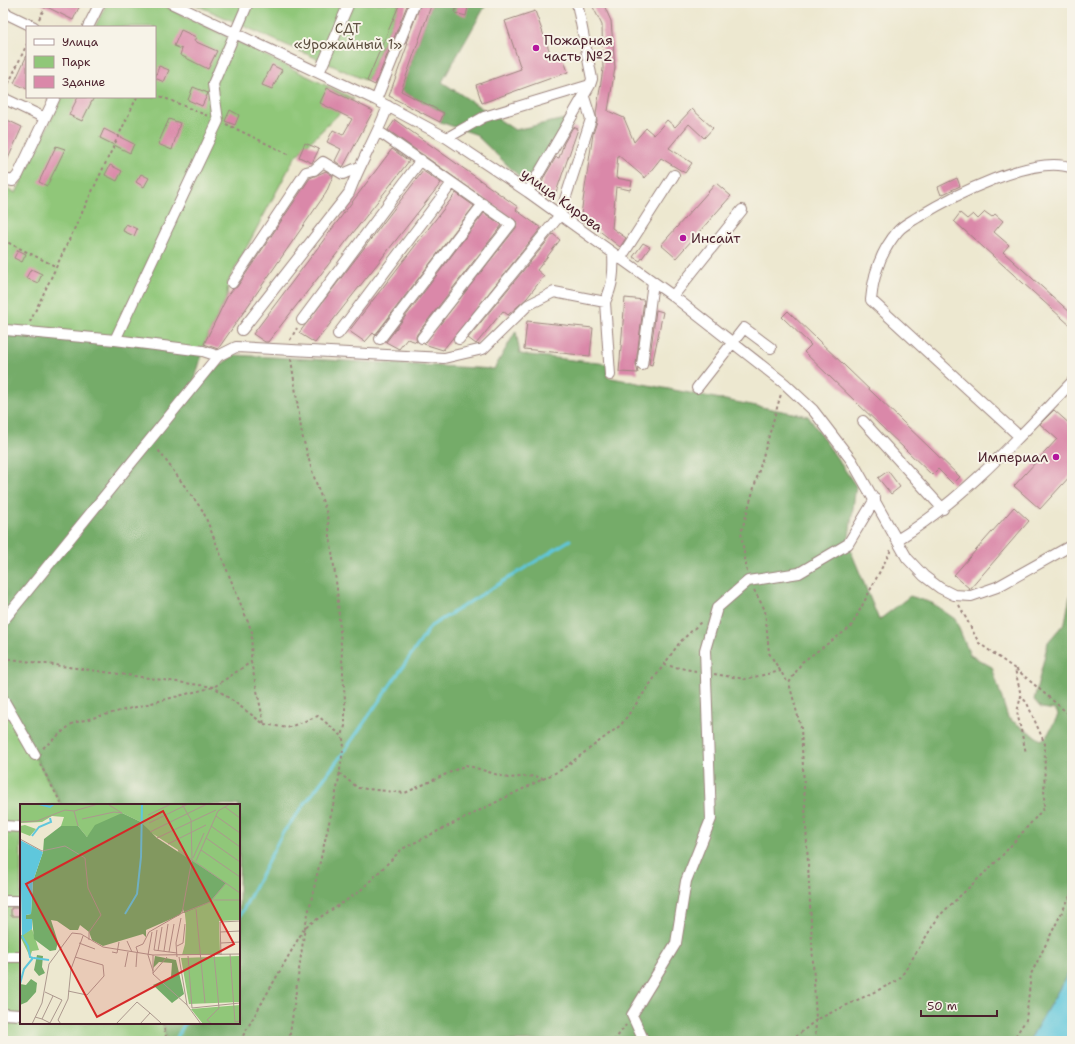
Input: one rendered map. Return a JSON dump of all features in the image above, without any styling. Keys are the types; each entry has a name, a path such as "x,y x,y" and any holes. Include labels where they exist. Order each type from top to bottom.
{"street":[{"path":"88,26 100,3"},
{"name":"улица Кирова","path":"171,3 376,100 447,138 528,192 673,296 784,383 813,410 852,461 908,558 924,576 940,588 954,595"},
{"path":"115,340 218,121 213,84 248,3"},
{"path":"319,73 350,3"},
{"path":"376,100 415,3"},
{"path":"528,192 590,86 592,78 577,3"},
{"path":"3,12 36,24"},
{"path":"447,138 484,117 590,86"},
{"path":"3,97 45,118"},
{"path":"459,339 560,215 591,119 584,97"},
{"path":"3,179 13,180 18,175 55,98"},
{"path":"242,330 349,193 359,167 378,130 388,106"},
{"path":"378,130 511,224 422,338"},
{"path":"302,320 421,160"},
{"path":"232,283 306,172 314,170 323,162 343,174 359,167"},
{"path":"1019,436 871,300 872,282 882,252 899,229 941,204 1006,175 1045,165 1072,168"},
{"path":"610,375 605,302 611,288 616,256 674,175"},
{"path":"338,334 452,182"},
{"path":"380,339 483,204"},
{"path":"673,296 742,210"},
{"path":"642,365 653,282"},
{"path":"3,621 218,356 236,348 444,358 483,349 528,305 554,292 605,302"},
{"path":"697,388 744,328 771,348"},
{"path":"3,332 25,332 115,340 203,351 218,356"},
{"path":"897,540 943,509 1019,436 1072,382"},
{"path":"863,421 943,509"},
{"path":"644,1041 632,1016 676,943 686,881 711,819 705,650 717,608 748,581 799,573 848,544 875,499"},
{"path":"954,595 971,596 998,587 1072,545"},
{"path":"3,699 35,755"},
{"path":"3,826 20,828"},
{"path":"3,901 20,901"},
{"path":"3,957 20,957"},
{"path":"3,1014 20,1015"}],"path":[{"path":"36,24 47,3"},
{"path":"3,97 26,46"},
{"path":"25,332 137,98"},
{"path":"3,240 57,267"},
{"path":"289,1041 305,927 339,773 344,743 342,736 345,726 345,700 337,589 327,514 312,474 302,435 288,344 302,320"},
{"path":"784,383 741,532 748,581 765,610 769,653 789,683 802,728 816,1020 815,1041"},
{"path":"150,438 203,511 252,632 251,662 264,724"},
{"path":"789,683 802,662 851,626 897,540"},
{"path":"954,595 979,643 1015,669 1072,717"},
{"path":"240,1041 305,927 359,892 402,849 562,770 621,725 680,642 717,608"},
{"path":"3,658 214,687 264,724 287,728 318,716 342,736"},
{"path":"61,804 35,755 73,723 214,687 251,662"},
{"path":"664,665 745,679 781,671"},
{"path":"1015,669 1021,696 1017,712 1026,753"},
{"path":"791,1041 816,1020 899,980 939,916 999,859 1044,808 1045,744 1027,703 1021,696"},
{"path":"339,773 358,788 405,793 466,765 508,778 535,776 544,779"},
{"path":"1012,1041 1026,1020 1031,974 1072,892"},
{"path":"614,1041 632,1016"},
{"path":"163,1024 168,1041"}],"green space":[{"path":"107,3 158,3 354,99 295,157 228,282 227,297 204,344 203,351 3,332 3,187 16,193 62,98 156,98 156,26 96,26"},
{"name":"СДТ «Урожайный 1»","path":"192,3 400,3 367,81"},
{"path":"432,3 487,3 442,82 515,130 569,118 525,182 475,134 440,122 444,113 401,91"},
{"path":"516,331 520,354 608,364 607,377 808,416 856,486 848,544 879,620 910,596 932,603 955,619 970,655 992,667 1008,718 1041,740 1047,736 1058,715 1056,710 1041,708 1034,700 1048,642 1065,622 1072,586 1072,967 1029,1041 167,1041 163,1024 240,1024 240,804 61,804 3,699 3,332 203,351 193,386 234,355 494,369"},
{"path":"3,699 61,804 20,804 20,1024 163,1024 167,1041 3,1041"}],"water":[{"path":"1072,967 1072,1041 1029,1041"}],"building":[{"path":"39,3 81,3 73,20"},
{"path":"400,3 408,3 375,85 367,81"},
{"path":"421,3 432,3 401,91 444,113 440,122 389,96"},
{"path":"457,3 469,3 466,16 455,13"},
{"path":"591,3 603,3 611,21 615,68 608,111 624,118 634,142 646,128 654,135 667,120 675,127 692,109 713,128 704,138 689,124 669,148 692,163 685,173 661,158 645,178 618,155 616,178 632,181 630,190 616,187 612,228 626,238 620,247 592,225 580,221 593,134 597,121 596,114 603,69 602,25"},
{"path":"535,11 552,58 562,54 568,72 482,103 476,85 521,69 505,21"},
{"path":"181,30 196,37 194,41 217,51 208,69 180,55 182,49 174,46"},
{"path":"26,57 26,89 14,83"},
{"path":"272,65 282,70 272,89 262,85"},
{"path":"159,66 169,70 164,82 156,78"},
{"path":"193,87 208,93 202,106 188,100"},
{"path":"327,88 373,111 343,167 335,161 341,149 327,142 333,130 343,135 352,119 320,103"},
{"path":"78,98 94,98 82,121 69,115"},
{"path":"230,110 239,115 235,125 225,121"},
{"path":"3,118 22,127 3,170"},
{"path":"169,119 180,123 172,150 158,144"},
{"path":"395,120 518,207 516,210 541,228 443,350 424,344 516,228 517,222 388,130"},
{"path":"573,127 578,129 554,198 543,195 539,192 544,177 556,157 559,158 564,143"},
{"path":"104,129 134,144 130,153 100,138"},
{"path":"305,143 319,149 312,163 299,157"},
{"path":"56,146 65,149 47,186 39,182"},
{"path":"392,149 409,161 268,342 265,342 253,334"},
{"path":"110,165 122,171 117,181 105,175"},
{"path":"326,171 333,176 326,193 218,349 204,344 227,297 233,289 237,287 310,178"},
{"path":"423,171 441,183 315,343 299,333"},
{"path":"141,174 149,178 144,187 136,182"},
{"path":"957,178 960,186 941,195 938,187"},
{"path":"716,183 731,196 676,258 661,245"},
{"path":"456,193 474,206 375,335 373,333 365,342 349,331"},
{"path":"985,212 992,217 995,214 1003,221 994,232 1009,245 1003,252 1072,314 1072,327 954,221 960,213 967,219 973,214 978,219"},
{"path":"484,213 502,225 417,334 417,342 407,339 399,349 386,342"},
{"path":"126,224 137,229 134,236 123,231"},
{"path":"553,234 560,240 537,270 544,276 527,298 508,315 503,311 476,344 468,338"},
{"path":"643,243 650,247 640,261 633,257"},
{"path":"18,250 26,254 22,262 14,258"},
{"path":"31,269 42,274 38,283 26,278"},
{"path":"625,298 644,300 636,364 638,373 619,372"},
{"path":"656,310 663,312 652,365 649,364"},
{"path":"788,311 960,477 953,484 938,469 932,475 804,352 811,345 782,317"},
{"path":"527,321 593,328 590,356 524,349"},
{"name":"Империал","path":"1054,410 1072,426 1072,474 1040,509 1014,486 1057,439 1040,424"},
{"path":"888,471 900,487 891,494 878,478"},
{"path":"1014,507 1029,521 970,589 954,575"},
{"path":"11,908 20,908 20,916 11,916"}],"waterway":[{"path":"240,916 282,834 341,756 431,626 570,540"},
{"path":"175,1041 184,1024"}],"place":[{"name":"Пожарная часть №2","path":"536,48"},
{"name":"Инсайт","path":"683,238"},
{"name":"Империал","path":"1056,457"}]}
